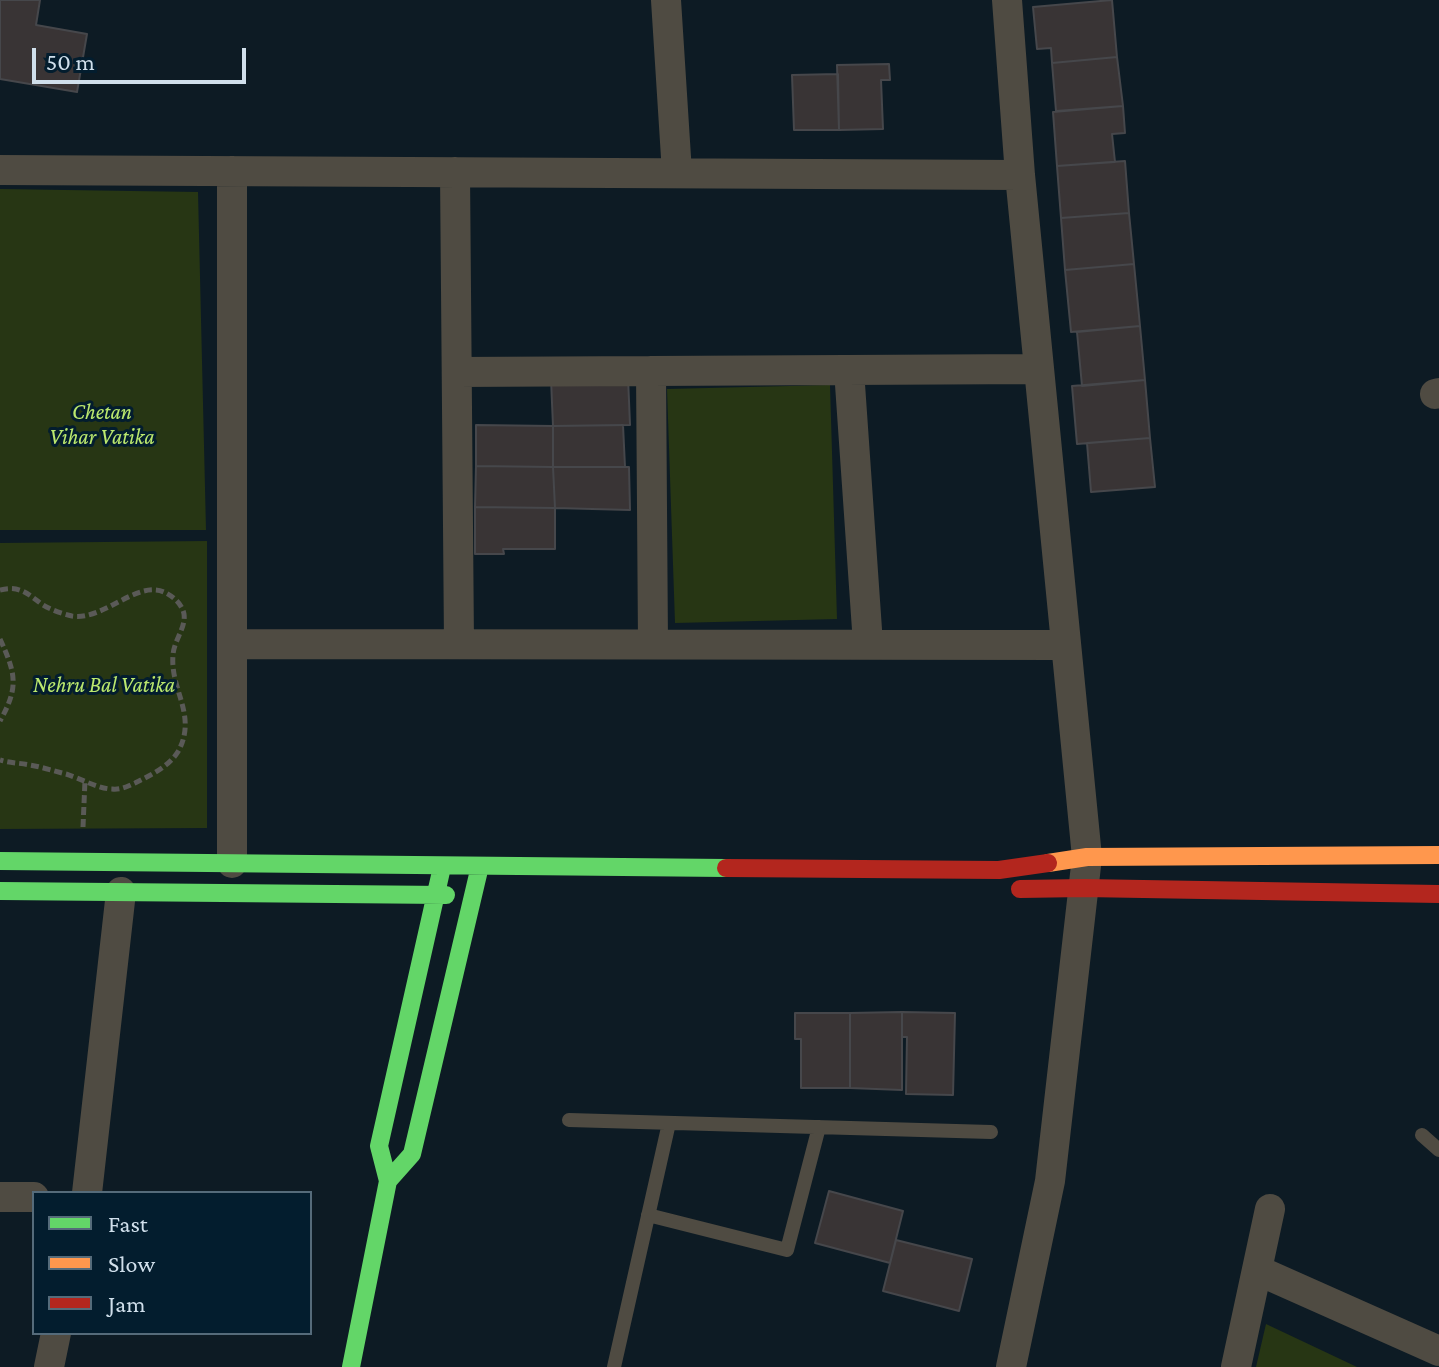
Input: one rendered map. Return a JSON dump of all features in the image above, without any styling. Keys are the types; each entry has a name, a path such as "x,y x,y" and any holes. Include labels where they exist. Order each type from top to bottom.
{"main road":[{"path":"0,861 999,870 1087,857 1439,855"},
{"path":"351,1367 388,1181 379,1146 442,865"},
{"path":"388,1181 412,1154 482,895 480,866"},
{"path":"1005,889 1439,894"},
{"path":"0,891 482,895"}],"street":[{"path":"666,0 677,173"},
{"path":"1007,0 1020,175 1087,857 1050,1181 1011,1367"},
{"path":"0,170 1020,175"},
{"path":"232,171 232,863"},
{"path":"455,172 459,644"},
{"path":"457,372 1039,369"},
{"path":"849,370 868,644"},
{"path":"651,371 653,644"},
{"path":"232,644 1066,645"},
{"path":"87,1191 121,892"},
{"path":"0,1197 32,1197"},
{"path":"1236,1367 1270,1209"},
{"path":"1257,1270 1439,1351"},
{"path":"49,1367 56,1335"}],"lane":[{"path":"569,1120 991,1132"},
{"path":"614,1367 669,1123"},
{"path":"648,1215 787,1250 819,1127"},
{"path":"1422,1135 1439,1150"}],"path":[{"path":"0,590 22,589 45,606 74,616 86,616 140,592 166,593 181,605 184,616 173,656 176,683 186,718 185,731 172,760 121,789 109,789 33,766 0,760"},
{"path":"0,639 9,659 14,690 0,721"},
{"path":"83,829 85,780"}],"green space":[{"name":"Chetan Vihar Vatika","path":"0,189 198,192 206,530 0,530"},
{"path":"830,385 837,619 675,623 667,389"},
{"name":"Nehru Bal Vatika","path":"207,541 207,828 0,829 0,543"},
{"path":"1266,1324 1357,1367 1256,1367"}],"building":[{"path":"0,0 40,0 36,25 87,34 77,92 0,79"},
{"path":"1112,0 1117,57 1052,63 1051,48 1037,49 1033,7"},
{"path":"1117,57 1123,106 1056,111 1052,63"},
{"path":"889,64 890,80 881,80 883,129 839,130 837,65"},
{"path":"838,74 839,130 794,130 792,75"},
{"path":"1123,106 1125,133 1112,134 1115,162 1057,166 1053,112"},
{"path":"1125,161 1129,213 1061,218 1057,166"},
{"path":"1129,213 1134,264 1065,270 1061,218"},
{"path":"1134,264 1140,326 1071,332 1065,270"},
{"path":"1140,326 1145,380 1082,386 1077,332"},
{"path":"628,377 630,425 553,426 551,379"},
{"path":"1145,380 1150,438 1077,444 1072,386"},
{"path":"476,425 553,426 553,467 476,466"},
{"path":"623,425 625,467 553,467 553,426"},
{"path":"1150,438 1155,487 1091,492 1087,443"},
{"path":"476,466 553,467 555,508 475,507"},
{"path":"553,467 629,467 630,510 555,508"},
{"path":"475,507 555,508 555,549 503,549 504,554 475,554"},
{"path":"902,1012 902,1090 850,1088 850,1013"},
{"path":"902,1012 955,1013 953,1095 906,1094 907,1037 902,1037"},
{"path":"795,1013 850,1013 850,1088 801,1088 801,1039 795,1039"},
{"path":"829,1191 903,1211 890,1263 815,1243"},
{"path":"896,1240 972,1259 959,1311 883,1291"}],"traffic: fast":[{"path":"0,861 726,868"},
{"path":"388,1181 412,1154 480,866"},
{"path":"351,1367 388,1181 379,1146 442,867"},
{"path":"0,891 446,895"}],"traffic: slow":[{"path":"1048,863 1087,857 1439,855"}],"traffic: jam":[{"path":"726,868 999,870 1048,863"},
{"path":"1020,889 1439,894"}]}
